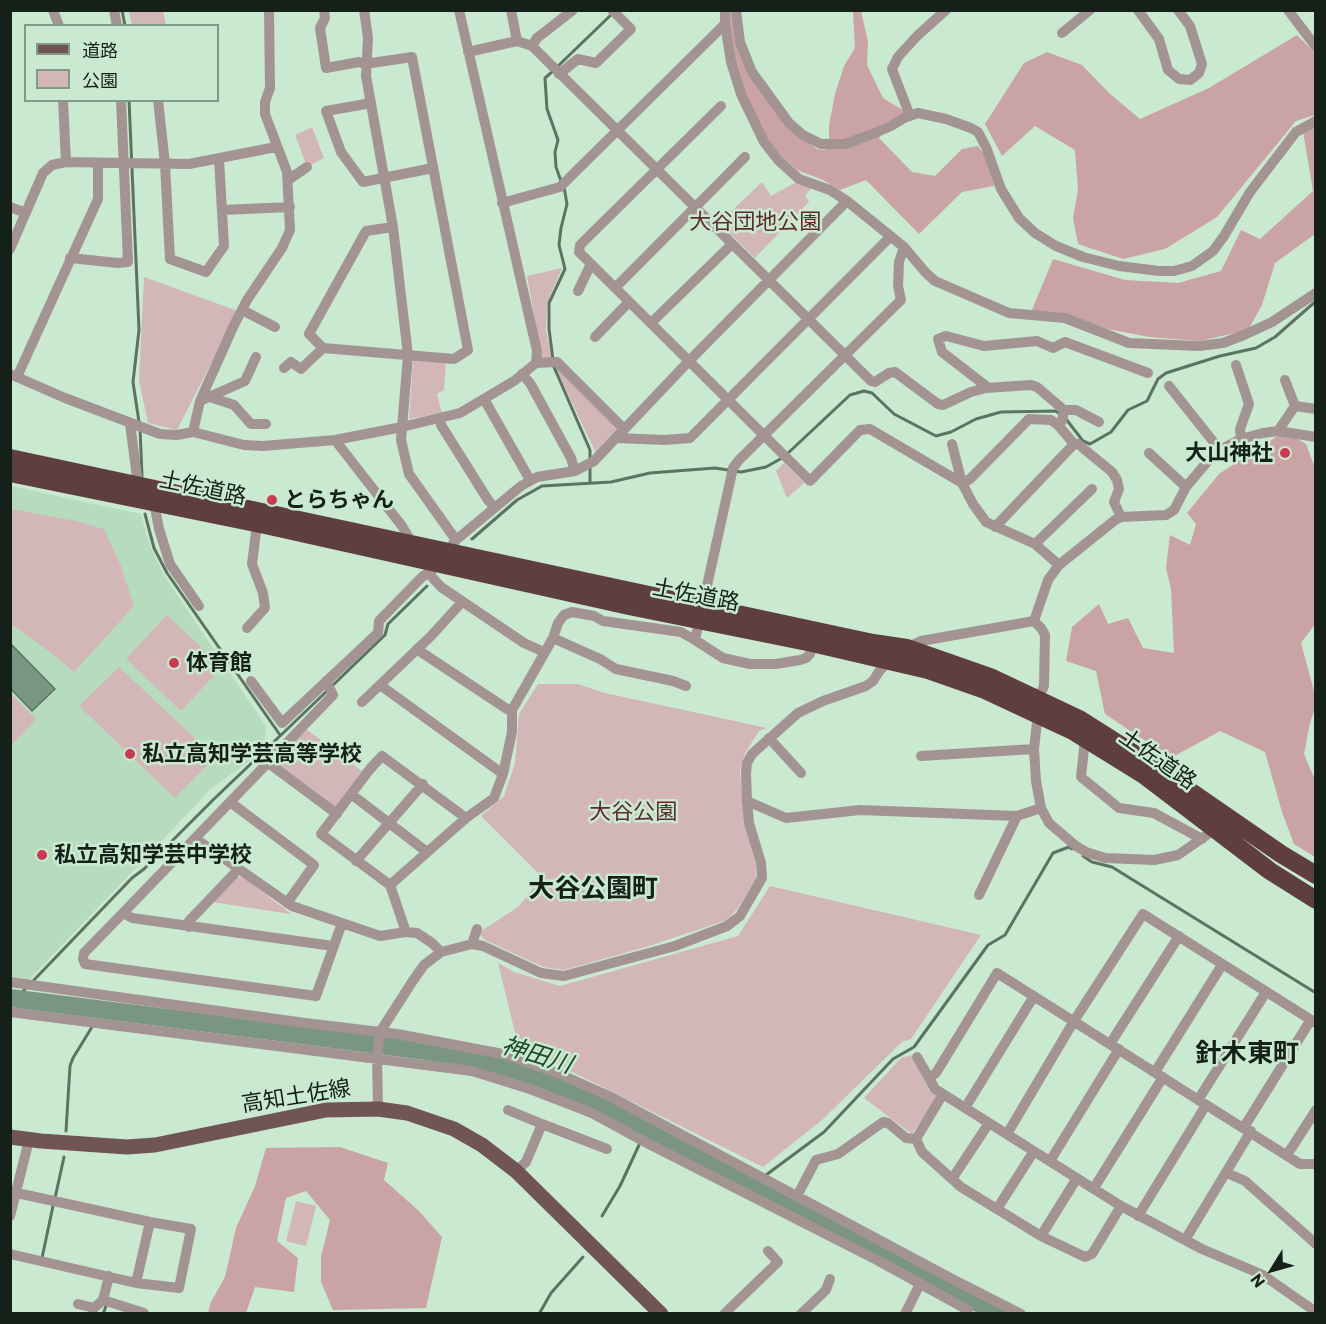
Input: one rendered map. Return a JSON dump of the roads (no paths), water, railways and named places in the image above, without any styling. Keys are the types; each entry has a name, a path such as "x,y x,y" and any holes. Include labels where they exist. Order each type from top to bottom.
{"highway":[{"name":"土佐道路","path":"10,458 409,543 442,556"},
{"name":"土佐道路","path":"10,473 257,524 442,556 701,612 907,648 990,677 1038,706 1085,739 1144,775 1208,834 1316,900"},
{"name":"土佐道路","path":"701,612 812,643 928,670 1081,720 1152,765 1272,849 1316,875"}],"main road":[{"name":"高知土佐線","path":"10,1137 127,1147 155,1145 315,1112 351,1108 406,1113 454,1129 482,1145 516,1171 661,1314"}],"street":[{"path":"193,432 242,310 282,248 290,230 287,172 264,114 270,88 269,10"},
{"path":"324,10 325,18 320,28 326,68 412,57 468,350 454,359 323,348 309,334 366,231 393,227"},
{"path":"364,10 368,39 365,64 393,227 408,355 402,440 409,474 442,556"},
{"path":"459,10 537,351 536,363"},
{"path":"511,10 517,41"},
{"path":"531,46 537,38 573,10"},
{"path":"725,10 731,62 741,94 764,142 778,160 799,179 830,190 847,201 904,247 935,281 1009,313 1065,318 1129,343 1199,346 1223,343 1272,322 1316,293"},
{"path":"736,10 740,42 752,72 789,123 803,135 821,144 845,144 918,113 946,119 978,132 986,147 1001,189 1019,218 1035,233 1056,246 1083,257 1119,266 1174,271 1192,266 1213,251 1250,192 1296,132 1316,122"},
{"path":"910,116 892,69 898,57 917,36 946,10"},
{"path":"1062,33 1090,10"},
{"path":"1138,10 1160,39 1168,70 1179,79 1190,80 1199,73 1202,64 1190,26 1178,10"},
{"path":"1288,10 1316,47"},
{"path":"560,74 578,59 596,63 631,29 614,13"},
{"path":"502,203 563,184 725,24"},
{"path":"468,52 517,41 531,46 730,245 871,381 875,382 895,372 938,404 944,405 971,392 986,388 1031,385 1037,387 1062,417 1074,444"},
{"path":"63,102 66,162"},
{"path":"70,258 128,262 121,102"},
{"path":"158,102 165,164 170,259 206,273 224,246 219,159"},
{"path":"371,103 326,111 341,152 363,182 433,168"},
{"path":"721,106 580,245 579,252 810,481 860,429 870,429 962,483"},
{"path":"10,249 43,173 52,165 66,162 189,164 276,147"},
{"path":"615,288 746,157"},
{"path":"98,163 98,199 14,376 160,434 193,432 244,445 262,446 335,440 460,413 536,363 553,362 620,434 686,440 890,237"},
{"path":"288,180 307,167"},
{"path":"251,681 282,723 329,686 378,633 379,621 442,556 494,507 530,480 585,467 847,201"},
{"path":"10,207 26,213"},
{"path":"223,210 290,207"},
{"path":"651,323 730,245"},
{"path":"695,640 732,472 764,436 901,300 898,286 899,262 904,247"},
{"path":"578,291 591,264"},
{"path":"595,337 629,302"},
{"path":"242,310 275,327"},
{"path":"986,388 942,352 938,339 946,336 984,346 1037,341 1053,348 1065,342 1148,373"},
{"path":"284,368 291,362 301,369 323,348"},
{"path":"205,399 245,381 256,357"},
{"path":"1236,365 1249,404 1240,429 1241,439"},
{"path":"522,374 530,384 571,458 585,467"},
{"path":"1285,380 1295,406"},
{"path":"1169,386 1220,450"},
{"path":"205,399 234,405 251,424 266,424"},
{"path":"484,399 530,480"},
{"path":"1278,431 1295,406"},
{"path":"1295,406 1316,410"},
{"path":"962,483 970,479 1029,420 1051,420 1076,410 1099,422"},
{"path":"439,418 441,425 494,507"},
{"path":"131,423 138,485"},
{"path":"1034,621 1048,580 1059,565 1121,517 1166,515 1174,510 1186,488 1220,450 1241,439 1263,433 1278,431 1316,437"},
{"path":"335,440 402,526 409,543"},
{"path":"952,444 962,483 986,522 1035,544 1059,565"},
{"path":"1074,444 1078,444 1112,472 1119,489 1114,502 1121,517"},
{"path":"995,527 1074,444"},
{"path":"1149,453 1186,488"},
{"path":"1035,544 1092,489"},
{"path":"154,502 159,529 170,564 199,606"},
{"path":"247,628 265,608 252,564 257,524"},
{"path":"442,556 431,576 441,587 524,643 544,652"},
{"path":"362,702 462,602"},
{"path":"390,885 466,818 494,798 503,774 512,732 512,710 553,639 564,615 572,612 594,616 603,621 681,632 723,658 750,664 776,664 806,658 810,654 812,643"},
{"path":"378,1109 377,1056 380,1033 424,965 441,952 472,944 483,946 542,973 564,976 675,946 727,926 740,916 762,878 761,863 749,823 747,801 747,763 752,754 798,713 873,681 890,661 921,641 1034,621"},
{"path":"1034,621 1045,636 1044,686 1038,706 1034,748 1036,782 1041,808 1049,824 1086,852 1105,858 1154,860 1178,855 1208,834"},
{"path":"553,639 600,659 616,669 686,686"},
{"path":"418,648 507,709 512,710"},
{"path":"380,685 503,774"},
{"path":"329,686 333,695 84,953 84,964 316,996 342,923"},
{"path":"769,738 801,773"},
{"path":"1085,739 1081,777 1119,808 1154,813 1208,834"},
{"path":"921,756 1034,748"},
{"path":"406,933 390,885 321,834 382,756 423,784 466,818"},
{"path":"267,762 337,814"},
{"path":"356,861 423,784"},
{"path":"351,794 427,852"},
{"path":"747,801 786,818 860,810 1017,816 1041,808"},
{"path":"230,802 314,865 287,903"},
{"path":"979,895 1017,816"},
{"path":"196,839 287,903 380,936 417,933 441,952"},
{"path":"189,927 189,921 234,874 237,868"},
{"path":"123,913 132,918 189,927 333,946"},
{"path":"1006,1134 1074,1021 1143,914 1313,1022 1247,1129 1227,1173 1185,1240"},
{"path":"472,944 477,929"},
{"path":"1050,1161 1179,936"},
{"path":"1094,1188 1222,965"},
{"path":"929,1078 936,1073 997,973 1300,1164 1316,1164"},
{"path":"10,982 380,1033 503,1054 555,1072 611,1097 1021,1314"},
{"path":"1138,1216 1266,992"},
{"path":"965,1108 1034,996"},
{"path":"10,1012 377,1056 472,1071 530,1089 592,1113 970,1312"},
{"path":"917,1057 935,1089 1138,1216 1263,1275 1316,1312"},
{"path":"916,1139 943,1094"},
{"path":"508,1110 607,1149"},
{"path":"1287,1155 1316,1110"},
{"path":"797,1196 816,1160 838,1154 883,1122 888,1123 906,1138 916,1139"},
{"path":"952,1179 989,1123"},
{"path":"516,1171 526,1162 542,1124"},
{"path":"916,1139 922,1152 961,1187 1041,1236 1085,1257 1092,1254 1121,1206"},
{"path":"10,1216 28,1140"},
{"path":"997,1209 1034,1151"},
{"path":"1227,1173 1245,1181 1316,1244"},
{"path":"1041,1236 1077,1178"},
{"path":"10,1254 136,1282 179,1288 191,1229 17,1193"},
{"path":"136,1282 150,1222"},
{"path":"724,1314 778,1262 768,1251"},
{"path":"78,1304 94,1308 103,1300 109,1276"},
{"path":"801,1314 826,1290 830,1279"},
{"path":"905,1314 920,1284"},
{"path":"103,1300 144,1313"}],"waterway":[{"path":"122,10 125,24"},
{"path":"557,67 613,13"},
{"path":"553,71 545,78 547,109 558,140 555,152 556,167 561,181"},
{"path":"129,102 139,330 133,382 139,422"},
{"path":"564,187 567,204 559,245 565,269 549,303 549,329 554,367 590,450 590,460"},
{"path":"1066,419 1083,441 1090,444 1111,432 1128,410 1147,401 1158,379 1166,373 1220,356 1256,348 1275,337 1316,301"},
{"path":"787,454 850,395 864,391 872,393 894,414 936,436 951,432 976,419 1001,412 1056,411 1061,415"},
{"path":"140,428 142,476"},
{"path":"472,539 517,500 542,486 611,482 650,473 715,468 741,472 766,467 782,458"},
{"path":"590,467 590,483"},
{"path":"145,514 154,548 167,573 280,735"},
{"path":"332,686 385,635 388,624 427,586"},
{"path":"33,981 132,878 144,869 327,691"},
{"path":"766,1175 824,1132 893,1059 914,1047 988,945 1005,935 1053,853 1069,847 1072,849"},
{"path":"1083,856 1092,862 1112,867 1316,993"},
{"path":"16,999 26,988"},
{"name":"神田川","path":"10,998 427,1051 511,1070 577,1093 999,1314"},
{"path":"96,1020 101,1011"},
{"path":"66,1131 70,1066 92,1027"},
{"name":"神田川","path":"643,1135 646,1128"},
{"path":"602,1216 620,1186 640,1143"},
{"path":"55,1198 64,1157"},
{"name":"神田川","path":"753,1184 760,1179"},
{"path":"42,1258 53,1206"},
{"path":"539,1314 551,1293 583,1257"},
{"path":"103,1314 106,1306"}],"place":[{"name":"大山神社","path":"1285,453"},
{"name":"とらちゃん","path":"272,500"},
{"name":"体育館","path":"174,663"},
{"name":"私立高知学芸高等学校","path":"130,754"},
{"name":"私立高知学芸中学校","path":"42,855"}],"district":[{"name":"大谷公園町","path":"593,888"},
{"name":"針木東町","path":"1247,1053"}],"park label":[{"name":"大谷団地公園","path":"755,222"},
{"name":"大谷公園","path":"633,812"}]}
